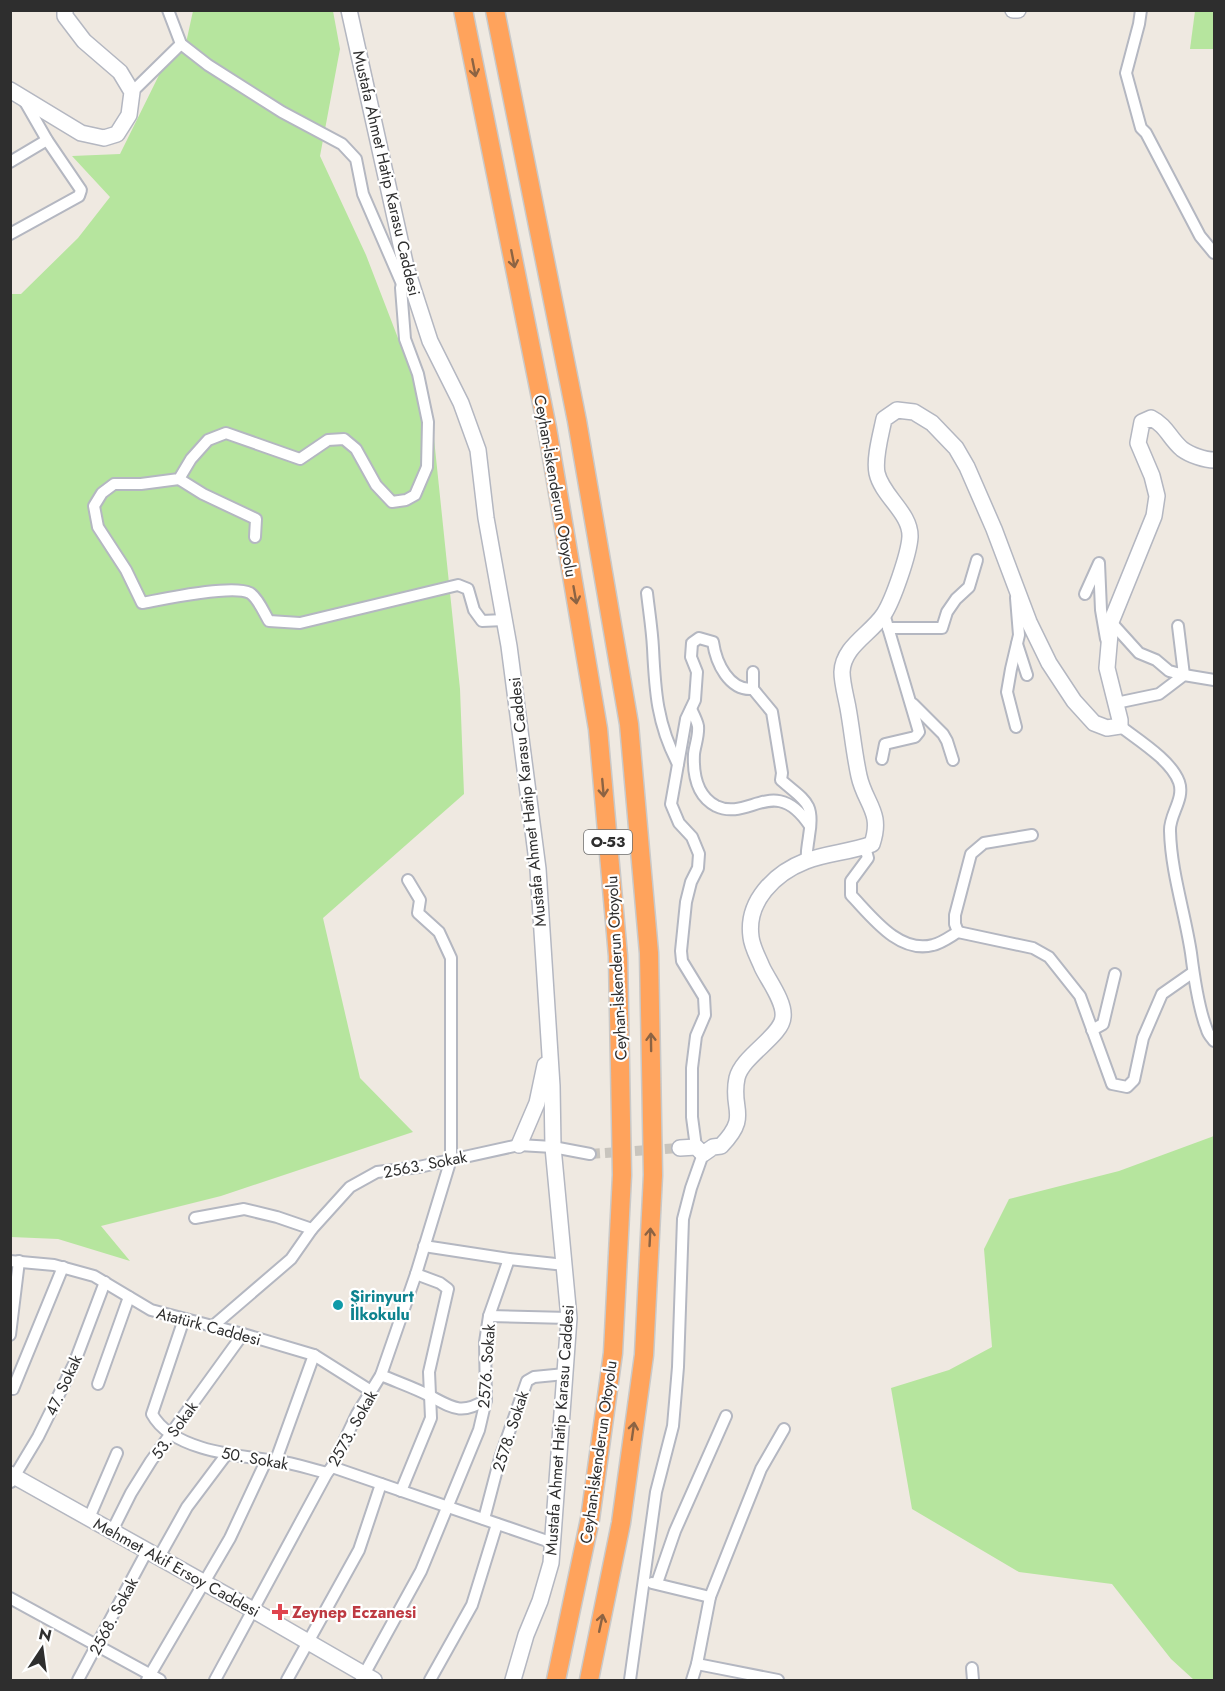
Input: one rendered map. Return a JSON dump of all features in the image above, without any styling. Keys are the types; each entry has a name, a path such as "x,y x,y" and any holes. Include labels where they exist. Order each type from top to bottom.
{"highway":[{"name":"Ceyhan-İskenderun Otoyolu","path":"463,10 547,428 598,729 618,956 622,1175 613,1353 590,1519 556,1680"},
{"name":"Ceyhan-İskenderun Otoyolu","path":"495,10 577,421 629,724 649,953 654,1175 644,1355 621,1523 589,1680"}],"street":[{"path":"65,10 65,16 84,41 120,72 132,92"},
{"path":"168,10 181,44 208,66 282,112 342,144 356,159 363,194 402,284"},
{"name":"Mustafa Ahmet Hatip Karasu Caddesi","path":"349,10 406,267 430,341 461,403 478,450 538,869 553,1147 569,1318 551,1563 513,1680"},
{"path":"1013,10 1018,10"},
{"path":"1141,10 1126,73 1141,128 1146,133 1200,236 1215,253"},
{"path":"16,94 81,133 104,138 117,134 129,115 132,92 181,44"},
{"path":"10,234 79,196 81,190 16,94"},
{"path":"10,162 47,140"},
{"path":"179,479 191,459 208,440 226,433 300,459 328,440 344,439 356,449 376,485 392,502 406,500 415,495 427,467 428,422 418,374 405,339 402,284 406,267"},
{"path":"882,759 885,744 915,737 919,732 886,621 910,536 905,520 888,495 877,473 879,441 885,419 897,410 914,412 932,423 956,448 967,466 994,529 1029,622 1049,663 1074,701 1094,723 1107,728 1120,726"},
{"path":"1215,460 1207,460 1182,449 1162,423 1151,418 1142,422 1138,443 1152,476 1157,496 1156,506 1111,622 1107,668 1120,726 1171,767 1179,781 1181,790 1169,829 1191,954 1192,974 1208,1034 1215,1041"},
{"path":"255,537 256,519 202,494 179,479 141,484 114,484 102,493 94,506 98,527 126,570 142,603 188,594 240,590 253,594 269,621 300,623 458,585 468,589 474,610 482,621 504,620"},
{"path":"680,1148 699,1151 722,1146 733,1132 739,1114 736,1092 737,1077 746,1062 780,1027 784,1018 777,994 765,975 751,937 751,918 760,894 786,871 807,860 873,844 877,830 874,812 859,778 842,672 847,652 886,621 942,628 947,612 956,599 969,587 977,560"},
{"path":"1085,594 1099,563 1101,610 1109,649"},
{"path":"1016,589 1019,635 1007,692 1016,727"},
{"path":"647,592 653,647 653,679 658,709 669,746 678,764"},
{"path":"1111,622 1139,653 1156,660 1169,671 1215,680"},
{"path":"1178,626 1184,675"},
{"path":"630,1680 656,1492 673,1426 678,1367 683,1219 699,1151 692,1117 692,1068 696,1036 705,1015 704,997 682,961 681,951 686,902 691,882 698,868 699,854 692,837 680,823 671,804 686,719 695,700 697,672 691,657 692,643 699,638 713,642 720,668 726,676 745,689 753,689"},
{"path":"1017,643 1027,675"},
{"path":"753,672 753,689 772,712 782,780 806,801 812,814 806,850 807,860"},
{"path":"1116,703 1159,694 1184,675"},
{"path":"912,704 943,734 953,760"},
{"path":"691,709 698,726 694,753 696,780 700,793 715,806 733,810 759,801 772,800 788,804 802,813 810,826"},
{"path":"958,932 955,915 970,854 984,843 1032,835"},
{"path":"865,847 868,858 851,881 851,895 900,941 919,946 934,945 958,932 1011,942 1042,951 1049,957 1080,996 1112,1084 1127,1087 1134,1080 1143,1038 1162,994 1192,974"},
{"name":"2573. Sokak","path":"215,1680 357,1414 381,1376 416,1274 451,1160 451,958 439,932 418,913 420,900 408,880"},
{"path":"1092,1030 1103,1024 1115,974"},
{"path":"519,1145 537,1102 549,1042"},
{"name":"2563. Sokak","path":"213,1326 291,1258 312,1229 350,1187 377,1172 419,1167 519,1145 553,1147 590,1154"},
{"path":"195,1218 244,1209 312,1229"},
{"path":"424,1246 565,1265"},
{"name":"2576. Sokak","path":"366,1679 421,1571 479,1430 486,1400 485,1342 489,1316 509,1259"},
{"path":"10,1335 15,1261"},
{"name":"Atatürk Caddesi","path":"15,1261 63,1267 94,1276 151,1310 243,1334 314,1356 371,1391"},
{"path":"10,1388 13,1389 63,1267"},
{"path":"401,1491 430,1418 429,1372 448,1288 416,1274"},
{"name":"47. Sokak","path":"12,1477 38,1437 74,1364 105,1282"},
{"path":"98,1384 129,1297"},
{"path":"489,1316 569,1318"},
{"path":"170,1434 158,1425 152,1414 184,1319"},
{"name":"53. Sokak","path":"112,1531 131,1492 243,1334"},
{"path":"10,1598 97,1645 153,1679 271,1461 314,1356"},
{"name":"2578. Sokak","path":"484,1519 500,1458 527,1381 534,1377 565,1374"},
{"path":"381,1376 430,1396 441,1404 460,1410 475,1407 486,1400"},
{"path":"657,1583 675,1531 726,1416"},
{"path":"692,1680 698,1664 710,1597 761,1468 784,1429"},
{"name":"50. Sokak","path":"170,1434 226,1455 329,1470 381,1484 553,1544"},
{"path":"89,1518 117,1453"},
{"name":"2568. Sokak","path":"78,1680 153,1554 226,1455"},
{"name":"Mehmet Akif Ersoy Caddesi","path":"12,1477 308,1641 366,1679"},
{"path":"287,1680 359,1551 381,1484"},
{"path":"430,1680 472,1605 497,1524"},
{"path":"643,1582 657,1583 710,1597"},
{"path":"698,1664 778,1680"},
{"path":"972,1668 973,1680"}],"green space":[{"path":"193,11 333,11 340,49 320,156 366,255 433,429 460,689 464,794 323,918 360,1078 413,1132 221,1196 101,1226 130,1261 58,1239 11,1237 10,294 21,294 78,238 110,197 72,156 120,154 161,71 186,43"},
{"path":"1195,11 1214,11 1214,49 1190,49"},
{"path":"1214,1136 1214,1680 1194,1680 1171,1659 1112,1584 1019,1572 912,1509 891,1388 949,1370 992,1347 984,1249 1009,1199 1119,1171"}],"tunnel":[{"path":"590,1154 680,1148"}],"place":[{"name":"Şirinyurt İlkokulu","path":"338,1305"},
{"name":"Zeynep Eczanesi","path":"280,1612"}]}
